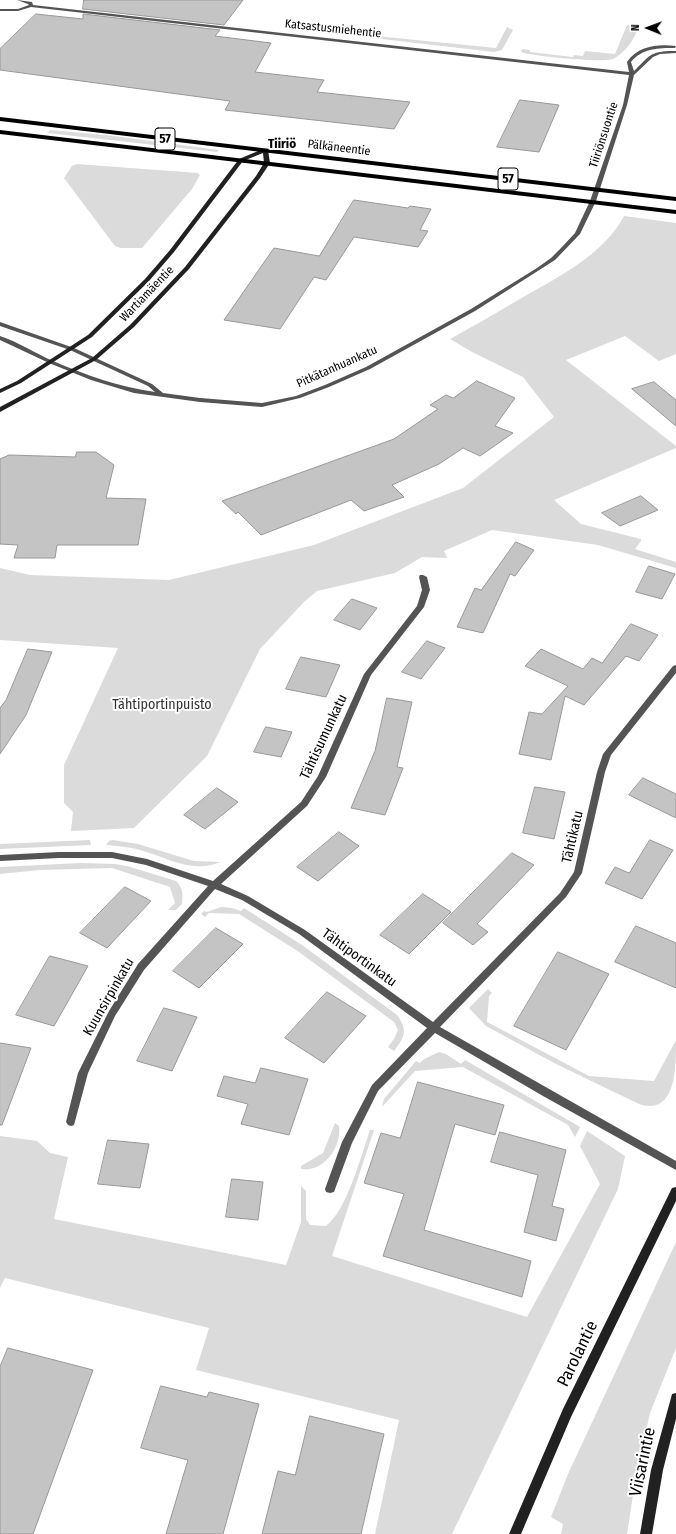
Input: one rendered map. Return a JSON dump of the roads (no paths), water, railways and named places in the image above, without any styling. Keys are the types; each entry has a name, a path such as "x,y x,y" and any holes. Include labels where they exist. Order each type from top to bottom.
{"main road":[{"name":"Pälkäneentie","path":"0,119 676,199"},
{"name":"Pälkäneentie","path":"0,132 676,212"},
{"path":"0,391 51,362 90,336 147,280 172,251 241,160 265,150 267,163"},
{"name":"Wartiamäentie","path":"0,410 73,372 94,359 132,326 187,268 267,163"},
{"name":"Parolantie","path":"515,1534 567,1413 676,1191"},
{"name":"Viisarintie","path":"646,1534 657,1470 676,1398"}],"street":[{"name":"Katsastusmiehentie","path":"19,0 30,3 31,6"},
{"name":"Katsastusmiehentie","path":"0,10 18,10 31,6 632,74"},
{"path":"676,47 647,49 636,53 629,62 632,74 641,68 651,56 665,52 676,52"},
{"name":"Tiiriönsuontie","path":"593,201 625,105 632,74"},
{"name":"Pitkätanhuankatu","path":"0,324 72,349 150,384 161,393 200,400 262,405 298,397 368,368 473,310 553,259 577,234 593,201"},
{"path":"0,338 73,372 134,391 161,393"},
{"name":"Tähtisumunkatu","path":"214,885 304,804 322,777 368,674 420,607 426,590 423,577"},
{"name":"Tähtikatu","path":"330,1189 347,1142 375,1088 563,895 578,873 601,772 607,754 676,668"},
{"name":"Tähtiportinkatu","path":"0,858 59,855 112,855 147,862 214,885 245,898 302,932 434,1028 676,1166"},
{"name":"Kuunsirpinkatu","path":"71,1122 83,1073 112,1014 141,967 214,885"}],"district":[{"name":"Tiiriö","path":"282,144"}],"park label":[{"name":"Tähtiportinpuisto","path":"162,705"}]}
